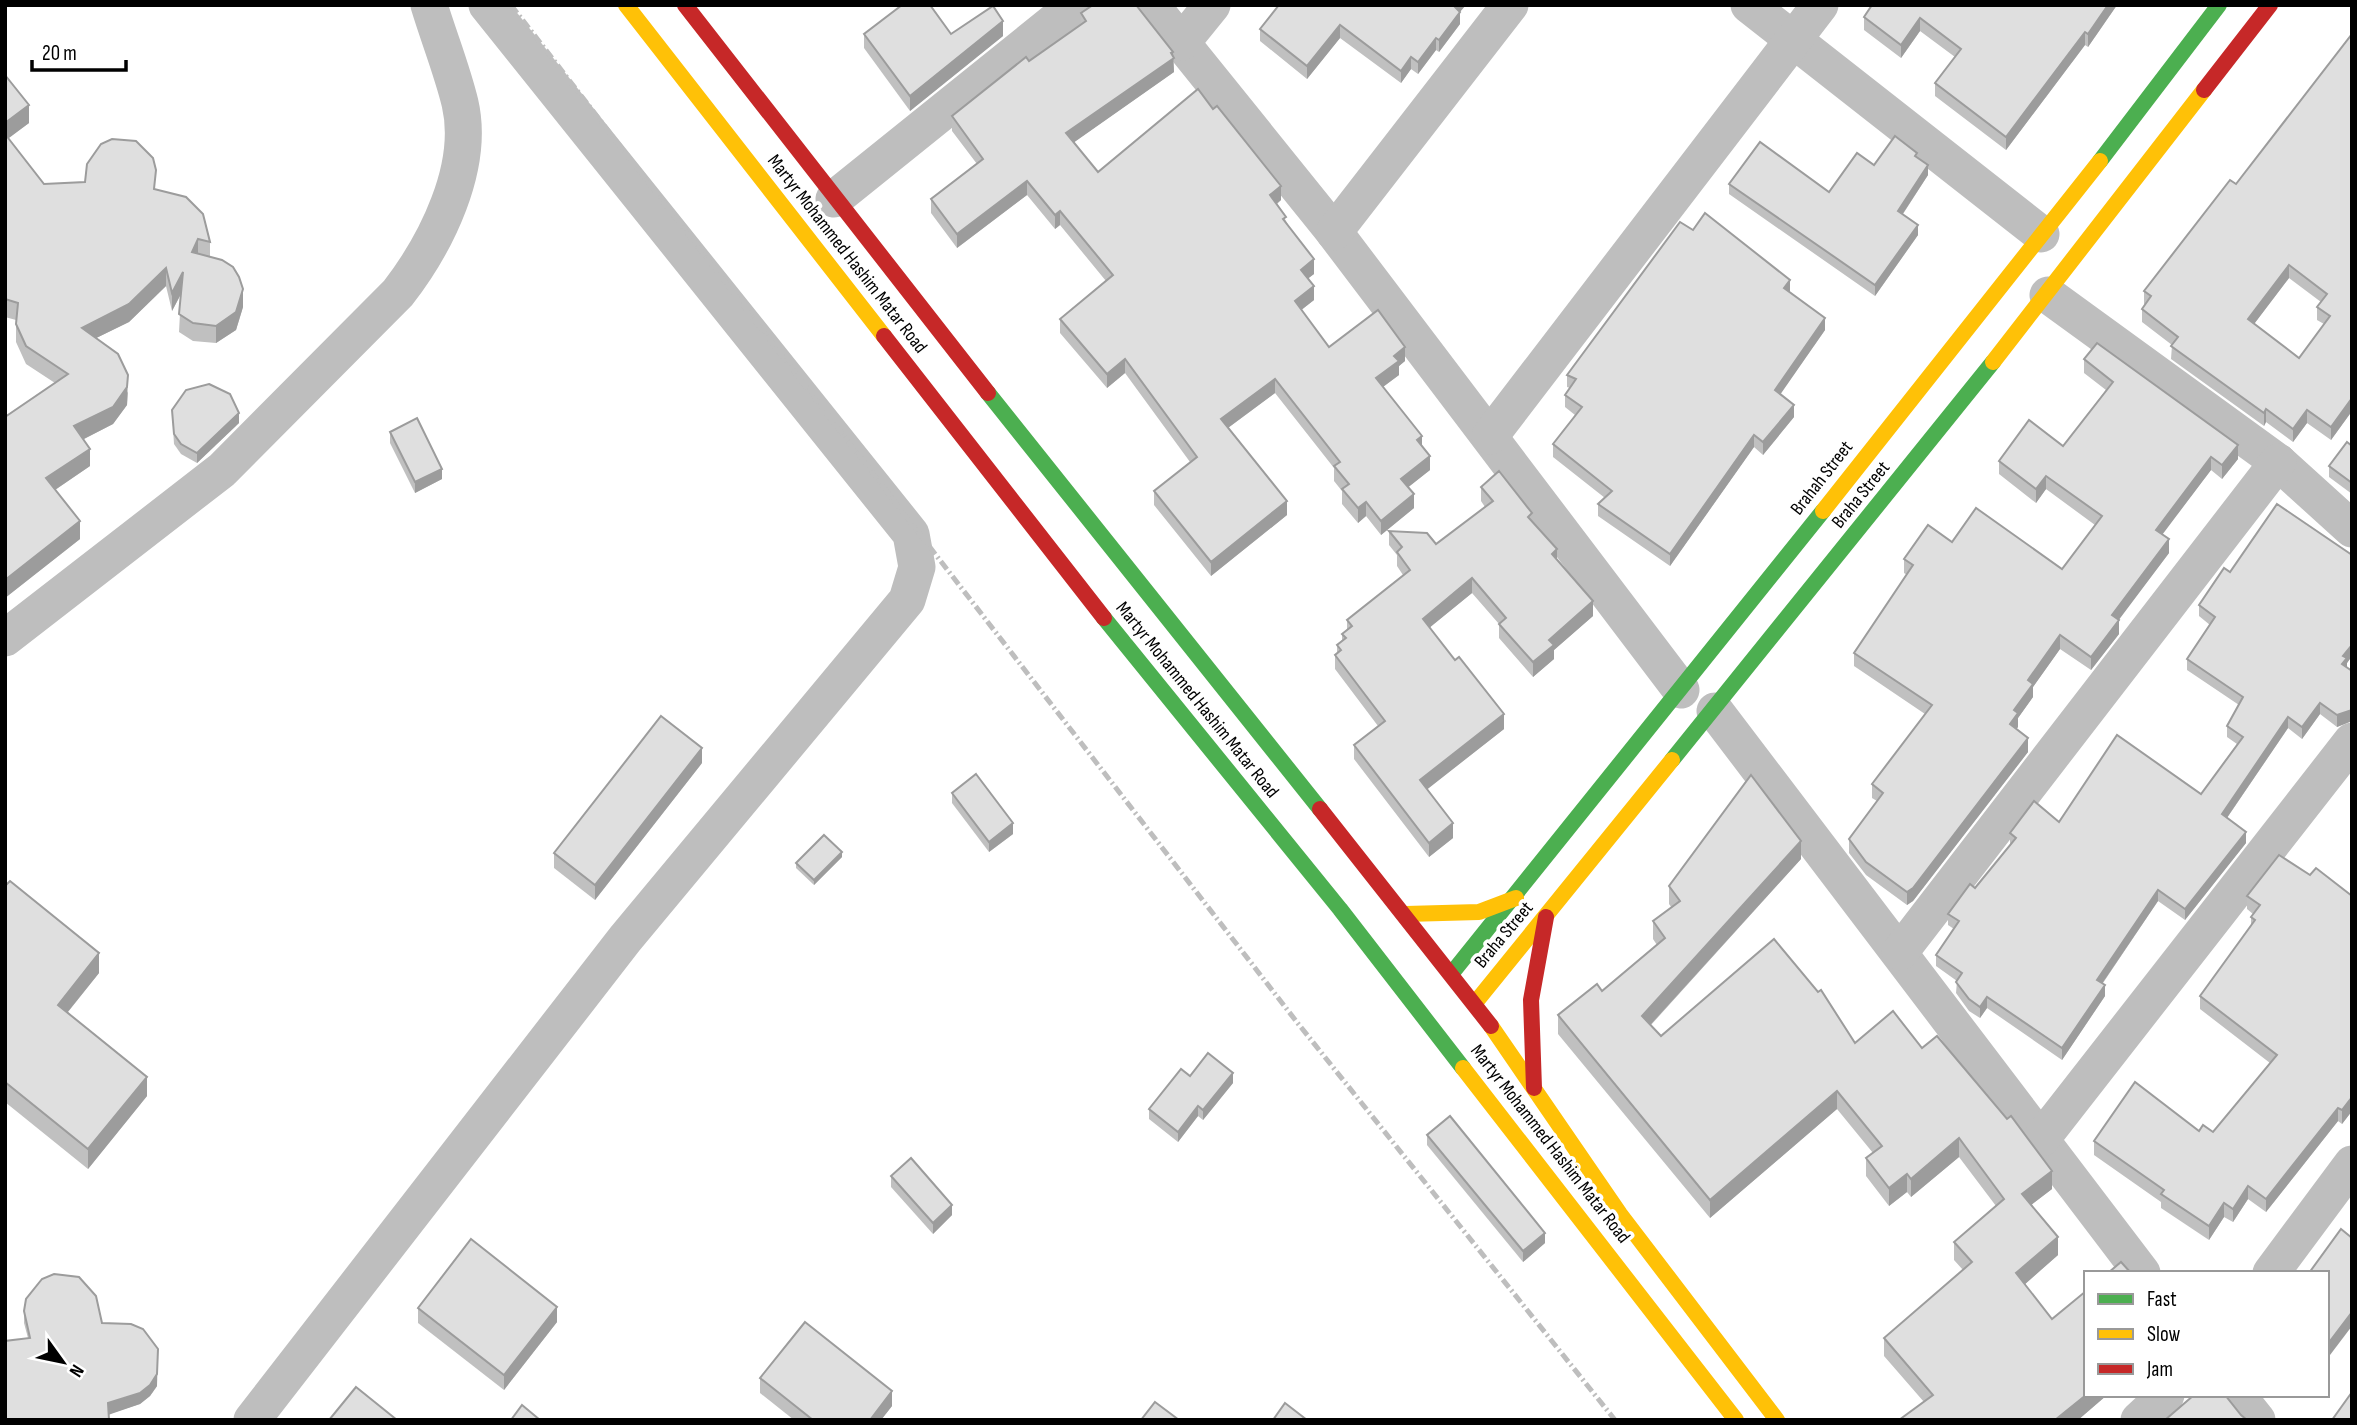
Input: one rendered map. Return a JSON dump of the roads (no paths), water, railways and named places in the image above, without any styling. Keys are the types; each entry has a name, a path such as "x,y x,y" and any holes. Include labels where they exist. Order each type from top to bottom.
{"main road":[{"name":"Martyr Mohammed Hashim Matar Road","path":"626,5 1149,676 1340,909 1736,1420"},
{"name":"Martyr Mohammed Hashim Matar Road","path":"685,5 834,199 1452,973 1620,1214 1777,1420"},
{"name":"Brahah Street","path":"1452,973 1516,898 1681,690 2042,234 2219,5"},
{"name":"Braha Street","path":"1475,1003 2048,295 2270,5"},
{"path":"1406,914 1479,912 1516,898"},
{"path":"1534,1088 1531,1000 1546,917"}],"street":[{"path":"5,638 222,470 398,293 423,261 442,225 455,186 461,146 461,106 429,5"},
{"path":"252,1420 625,939 901,606 914,584 917,567 911,534 487,5"},
{"path":"834,199 1074,5"},
{"path":"1151,5 1334,232 1681,690"},
{"path":"1182,42 1212,5"},
{"path":"1334,232 1510,5"},
{"path":"1749,5 2042,234"},
{"path":"1490,436 1820,5"},
{"path":"2048,295 2278,462 2352,529"},
{"path":"1900,952 2278,462"},
{"path":"1714,711 2042,1138 2141,1271"},
{"path":"2042,1138 2351,744"},
{"path":"2272,1271 2352,1164"},
{"path":"2139,1420 2164,1397"},
{"path":"2239,1397 2257,1420"}],"railway":[{"path":"511,5 1296,1021 1615,1420"}]}
